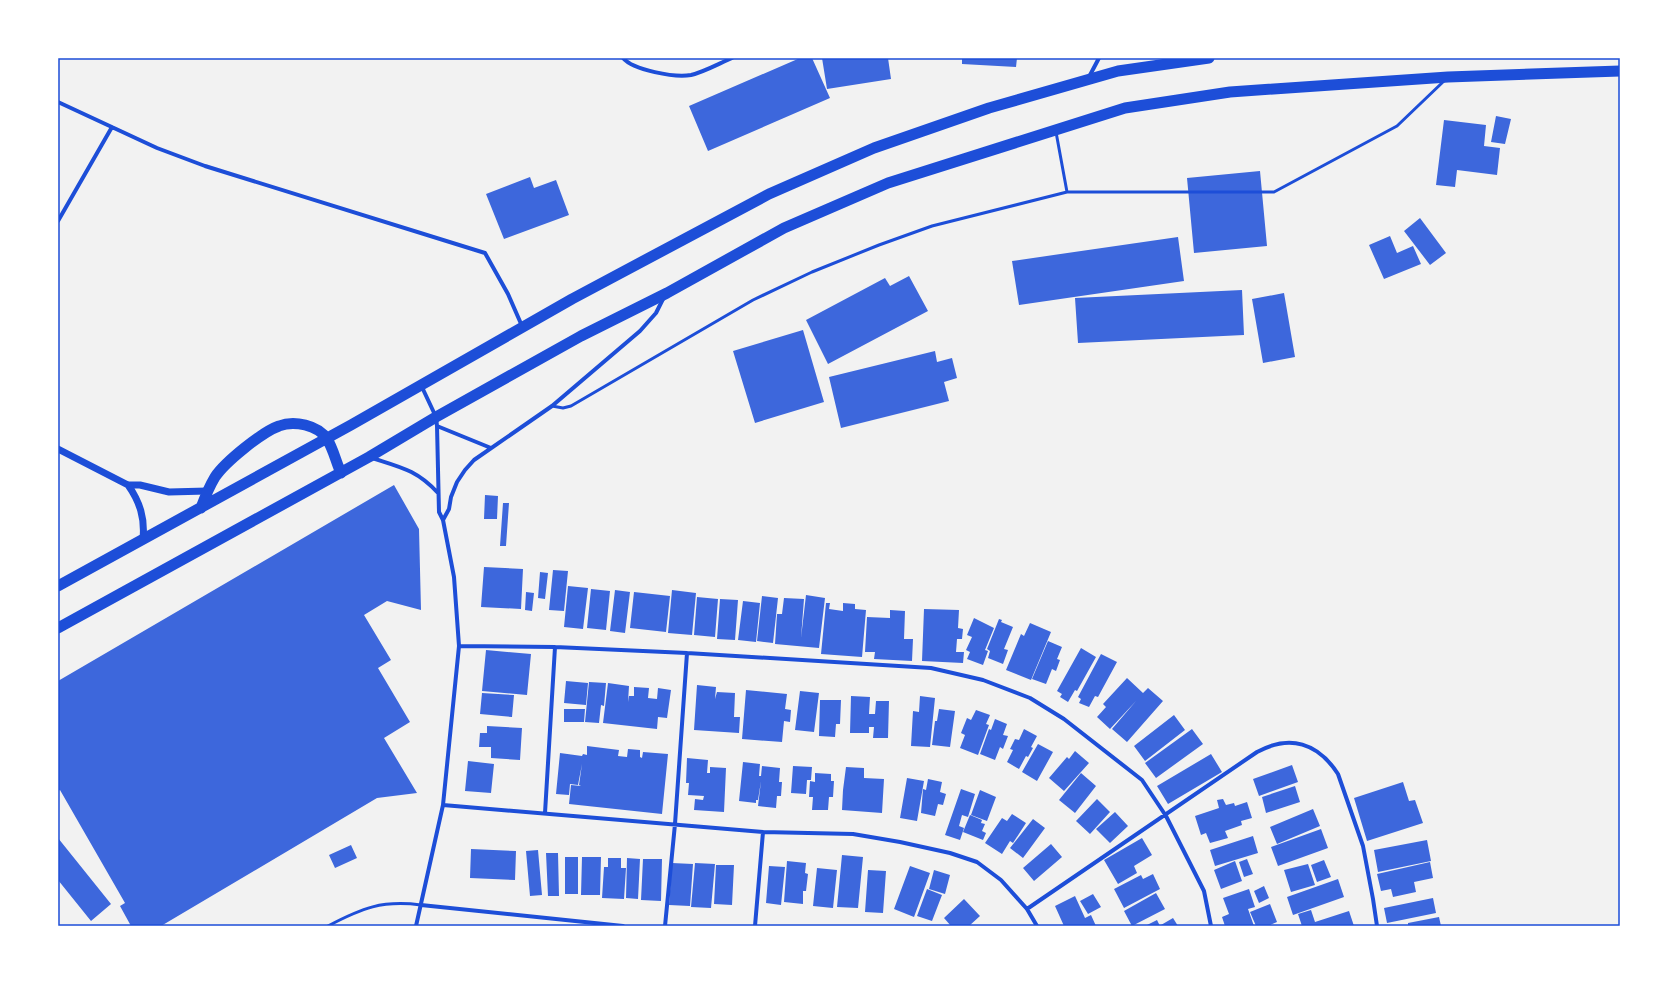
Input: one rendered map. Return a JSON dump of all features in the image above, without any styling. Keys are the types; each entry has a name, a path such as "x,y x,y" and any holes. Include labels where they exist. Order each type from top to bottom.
{"highway":[{"path":"58,586 327,438 572,299 769,194 867,151 989,108 1118,72 1209,58"},
{"path":"58,628 436,422 581,336 667,293 784,228 888,183 1125,108 1230,92 1448,77 1620,71"},
{"path":"201,508 207,491 215,476 225,464 269,430 281,425 292,423 303,424 312,427 327,438 341,473"}],"street":[{"path":"623,58 627,63 656,73 691,75 732,58"},
{"path":"1087,80 1100,58"},
{"path":"58,102 158,148 205,166 485,253 508,294 523,327"},
{"path":"58,221 112,127"},
{"path":"443,520 449,509 451,497 457,482 474,460 552,406 640,331 656,313 667,293"},
{"path":"416,926 443,804 459,646 454,577 443,520 439,512 436,422 421,385"},
{"path":"436,422 491,448"},
{"path":"58,449 128,485 140,485 169,492 207,491"},
{"path":"369,458 411,471 421,476 438,493"},
{"path":"128,485 140,505 143,516 143,539"},
{"path":"459,646 555,647 686,653 931,668 983,680 1030,698 1064,719 1142,780 1166,816 1204,891 1210,926"},
{"path":"545,813 555,647"},
{"path":"665,926 675,824 686,653"},
{"path":"1027,909 1166,816 1257,752 1269,746 1285,742 1304,745 1322,754 1338,774 1363,846 1377,926"},
{"path":"443,804 763,832 853,834 950,852 976,862 1001,880 1027,909 1037,926"},
{"path":"754,926 763,832"},
{"path":"421,905 623,926"}],"lane":[{"path":"552,406 564,408 571,406 753,300 812,272 879,244 932,226 1067,192 1274,192 1397,126 1448,77"},
{"path":"1056,131 1067,192"},
{"path":"328,926 350,914 368,907 404,903 421,905"}],"building":[{"path":"800,58 812,58 830,98 708,151 689,106"},
{"path":"822,58 888,58 891,79 827,89"},
{"path":"962,58 1017,58 1016,67 962,64"},
{"path":"1496,116 1511,119 1505,144 1491,142"},
{"path":"1444,120 1486,125 1484,146 1500,148 1497,175 1457,170 1455,187 1436,185"},
{"path":"1260,171 1267,246 1194,253 1187,178"},
{"path":"530,177 534,188 556,180 569,215 504,239 486,194"},
{"path":"1420,218 1446,253 1430,265 1404,231"},
{"path":"1390,236 1397,253 1413,246 1421,264 1384,279 1369,245"},
{"path":"1178,237 1184,281 1019,305 1012,261"},
{"path":"909,276 928,311 828,364 806,320 885,278 890,286"},
{"path":"1242,290 1244,335 1078,343 1075,298"},
{"path":"1284,293 1295,357 1263,363 1252,299"},
{"path":"803,330 824,402 755,423 733,351"},
{"path":"935,351 937,362 952,358 957,378 944,382 949,401 841,428 829,377"},
{"path":"394,485 419,529 421,610 387,601 364,615 391,660 378,668 410,722 384,738 417,793 377,798 161,926 131,926 120,906 125,903 60,790 58,791 58,681"},
{"path":"485,495 498,496 497,519 484,519"},
{"path":"503,503 509,503 506,546 500,546"},
{"path":"484,567 523,569 521,609 481,607"},
{"path":"553,570 568,571 564,611 549,610"},
{"path":"540,572 548,573 545,599 538,598"},
{"path":"568,586 588,588 583,629 564,627"},
{"path":"591,589 610,591 606,630 587,628"},
{"path":"615,590 630,592 625,633 610,631"},
{"path":"672,590 696,593 692,635 668,633"},
{"path":"526,592 534,593 532,611 525,610"},
{"path":"634,592 670,596 666,632 630,628"},
{"path":"806,595 825,598 819,648 775,644 777,614 782,614 784,598 804,599 801,638"},
{"path":"762,596 778,598 773,643 757,641"},
{"path":"697,597 718,599 715,637 694,635"},
{"path":"720,599 738,600 735,640 717,639"},
{"path":"743,601 760,603 756,642 738,640"},
{"path":"826,603 830,603 829,609 843,611 843,603 855,604 855,609 866,610 862,657 821,654"},
{"path":"924,609 959,610 958,628 963,629 962,639 957,639 956,652 964,652 963,663 922,661"},
{"path":"890,610 905,611 904,639 913,639 912,661 874,659 875,652 865,652 867,617 890,618"},
{"path":"974,618 994,628 985,650 988,651 983,665 967,659 970,652 966,650 972,637 967,635"},
{"path":"999,619 1002,620 1001,622 1013,627 1004,649 1008,650 1003,664 988,658 990,651 987,649"},
{"path":"1030,623 1051,632 1031,680 1006,670 1021,634 1024,636"},
{"path":"1048,641 1062,647 1057,659 1060,660 1056,671 1052,669 1046,684 1032,679"},
{"path":"1081,648 1096,657 1077,691 1075,690 1068,702 1060,697 1062,694 1057,691"},
{"path":"486,650 531,654 527,695 482,691"},
{"path":"1101,654 1117,662 1098,697 1095,696 1089,707 1079,703 1081,699 1078,697"},
{"path":"1127,678 1143,693 1148,688 1163,701 1127,742 1112,729 1136,701 1110,729 1097,717 1106,707 1103,704"},
{"path":"566,681 588,683 586,705 564,703"},
{"path":"589,682 606,683 604,706 601,705 599,723 585,722"},
{"path":"608,683 629,686 628,702 629,696 634,696 634,687 649,688 648,698 657,699 658,688 671,690 667,718 658,717 657,729 603,723"},
{"path":"697,685 716,687 715,699 717,692 735,693 734,717 740,717 739,733 694,730"},
{"path":"746,690 787,694 785,709 791,710 790,722 784,721 782,742 742,739"},
{"path":"800,691 819,693 814,732 795,730"},
{"path":"482,693 514,695 512,717 480,714"},
{"path":"851,696 870,697 869,714 875,714 876,701 889,701 888,738 873,738 874,727 869,727 869,733 850,733"},
{"path":"920,696 935,698 930,747 911,746 913,711 919,712"},
{"path":"820,700 841,700 840,724 836,724 835,737 819,736"},
{"path":"564,709 585,709 584,722 564,722"},
{"path":"939,709 955,711 950,747 932,745 935,721 937,721"},
{"path":"976,710 990,715 986,724 989,725 978,755 960,748 965,735 961,733 967,718 971,720"},
{"path":"1174,715 1185,730 1145,761 1134,746"},
{"path":"995,719 1007,724 1003,735 1008,736 1003,749 1000,747 995,760 980,754 989,729 991,730"},
{"path":"487,726 522,728 520,760 491,758 491,747 479,747 480,733 487,733"},
{"path":"1024,729 1037,736 1031,747 1033,748 1028,757 1026,756 1019,769 1007,762 1013,750 1010,749 1015,739 1019,740"},
{"path":"1192,729 1203,744 1156,778 1145,763"},
{"path":"1038,744 1053,752 1037,781 1022,772"},
{"path":"587,746 619,750 618,756 627,757 628,749 640,750 640,757 642,758 643,752 668,754 662,814 569,804 571,785 581,786 579,785 582,764 578,785 570,784 569,795 556,794 560,753 582,756 583,754 587,755"},
{"path":"1075,751 1089,763 1064,791 1049,778 1067,757 1069,759"},
{"path":"1211,754 1222,772 1168,804 1157,786"},
{"path":"687,758 708,760 707,773 710,773 710,767 726,768 724,812 694,810 695,799 703,800 704,796 688,795 689,783 686,783"},
{"path":"468,761 494,764 491,793 465,791"},
{"path":"743,762 760,764 759,776 761,776 762,766 780,768 779,782 782,782 781,796 777,796 776,808 758,806 761,781 758,800 756,800 756,803 739,801"},
{"path":"1292,765 1298,782 1259,796 1253,779"},
{"path":"793,766 812,767 811,780 807,780 806,794 791,793"},
{"path":"846,767 864,768 864,778 884,779 882,813 842,810"},
{"path":"815,773 831,774 831,781 834,781 833,797 829,797 828,810 812,810 813,797 809,797 810,781 815,782"},
{"path":"1081,773 1096,786 1075,813 1059,800"},
{"path":"907,778 924,781 917,821 900,818"},
{"path":"928,779 942,782 940,792 946,794 943,805 938,804 935,816 921,813 923,789 926,790"},
{"path":"1403,782 1409,801 1415,800 1423,823 1367,841 1354,798"},
{"path":"1295,786 1300,802 1266,813 1262,797"},
{"path":"961,789 975,794 968,817 962,815 959,826 964,828 960,840 945,835"},
{"path":"980,790 996,797 987,821 971,815"},
{"path":"1097,799 1110,812 1090,834 1076,821"},
{"path":"1223,799 1226,805 1234,803 1235,806 1247,802 1252,818 1241,821 1242,825 1225,831 1228,838 1210,843 1206,833 1201,835 1195,816 1219,808 1217,800"},
{"path":"1313,809 1320,826 1277,844 1270,827"},
{"path":"1115,812 1128,826 1110,843 1096,829"},
{"path":"1012,814 1026,823 1013,843 1010,841 1002,854 985,843 1002,818 1007,821"},
{"path":"970,815 982,820 981,823 985,824 982,831 986,833 983,840 963,832"},
{"path":"1033,819 1045,828 1023,858 1010,848"},
{"path":"1321,829 1328,848 1278,866 1271,847"},
{"path":"1253,836 1258,853 1215,866 1210,850"},
{"path":"58,838 111,904 91,921 58,880"},
{"path":"1142,838 1152,855 1134,866 1137,873 1118,884 1104,860"},
{"path":"1427,840 1431,861 1378,872 1374,850"},
{"path":"1051,844 1062,857 1034,881 1023,868"},
{"path":"351,845 357,858 335,868 329,855"},
{"path":"471,849 516,851 515,880 470,878"},
{"path":"538,850 542,895 530,896 526,851"},
{"path":"546,853 558,853 559,896 548,896"},
{"path":"842,855 863,857 858,908 837,907"},
{"path":"565,857 578,857 578,894 565,894"},
{"path":"582,857 601,857 600,895 581,895"},
{"path":"608,858 621,858 621,868 626,868 624,899 602,898 604,867 608,867"},
{"path":"627,858 640,859 638,899 626,898"},
{"path":"643,859 662,859 661,901 641,900"},
{"path":"1247,859 1253,874 1244,877 1239,862"},
{"path":"1324,860 1331,877 1317,882 1311,865"},
{"path":"787,861 806,863 805,873 808,874 806,891 803,891 803,904 784,902"},
{"path":"1235,861 1242,881 1221,889 1214,870"},
{"path":"1430,862 1433,878 1414,882 1416,892 1393,897 1391,889 1381,891 1377,874"},
{"path":"672,863 693,864 690,906 669,905"},
{"path":"695,863 715,864 711,908 691,907"},
{"path":"1308,864 1315,885 1291,892 1284,870"},
{"path":"716,865 734,865 732,905 714,904"},
{"path":"769,866 785,867 781,905 766,903"},
{"path":"910,866 930,873 914,917 894,909"},
{"path":"817,868 837,870 833,908 813,906"},
{"path":"868,870 886,871 883,913 865,912"},
{"path":"934,870 950,875 945,894 929,889"},
{"path":"1153,874 1160,889 1124,908 1114,889 1141,875 1143,879"},
{"path":"1338,879 1344,897 1293,915 1287,897"},
{"path":"1264,886 1269,898 1259,903 1254,891"},
{"path":"927,889 942,895 932,921 917,916"},
{"path":"1249,889 1255,907 1248,909 1254,926 1225,926 1222,917 1229,914 1223,898"},
{"path":"1156,893 1165,909 1132,926 1124,911"},
{"path":"1093,894 1101,907 1088,914 1080,901"},
{"path":"1075,896 1085,918 1091,915 1096,926 1064,926 1055,906"},
{"path":"1433,898 1436,913 1387,923 1384,908"},
{"path":"964,899 980,916 969,926 951,926 944,918"},
{"path":"1270,904 1277,922 1268,926 1256,926 1250,912"},
{"path":"1311,910 1315,922 1349,911 1354,926 1302,926 1298,914"},
{"path":"1439,917 1441,926 1408,926 1408,923"},
{"path":"1173,918 1178,926 1161,925"},
{"path":"1157,920 1160,926 1145,926"}]}
